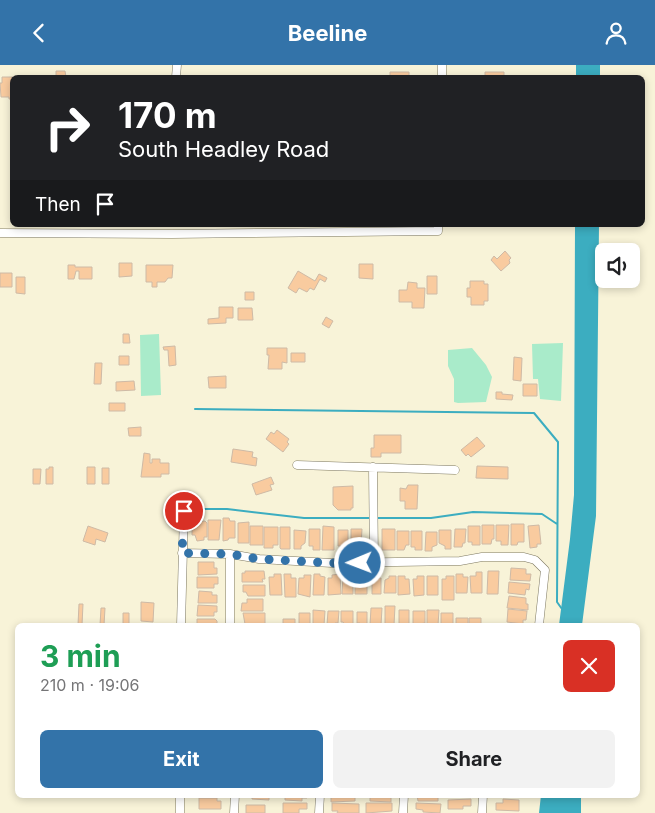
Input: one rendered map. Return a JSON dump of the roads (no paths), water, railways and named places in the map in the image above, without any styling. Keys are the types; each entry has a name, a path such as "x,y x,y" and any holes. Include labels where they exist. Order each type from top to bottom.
{"street":[{"path":"172,234 173,227"},
{"path":"0,233 172,234 438,228"},
{"path":"298,465 455,470"},
{"path":"373,467 374,563"},
{"path":"181,623 184,511"},
{"path":"182,553 230,554 268,559 332,563 460,561 482,557 524,557 535,560 544,569 539,623"},
{"path":"230,554 230,623"},
{"path":"180,798 180,813"},
{"path":"234,813 235,798"},
{"path":"319,813 320,798"},
{"path":"403,813 404,798"},
{"path":"482,813 483,798"}],"water":[{"path":"576,65 600,65 600,75 576,75"},
{"path":"575,227 599,227 599,243 595,243 595,288 598,288 596,516 582,623 559,623 574,495"},
{"path":"541,798 581,798 581,813 539,813"}],"waterway":[{"path":"195,409 534,413 558,442 557,602 562,609"},
{"path":"191,509 227,509 304,518 371,518"},
{"path":"376,518 431,518 473,512 542,514 557,524"}]}
